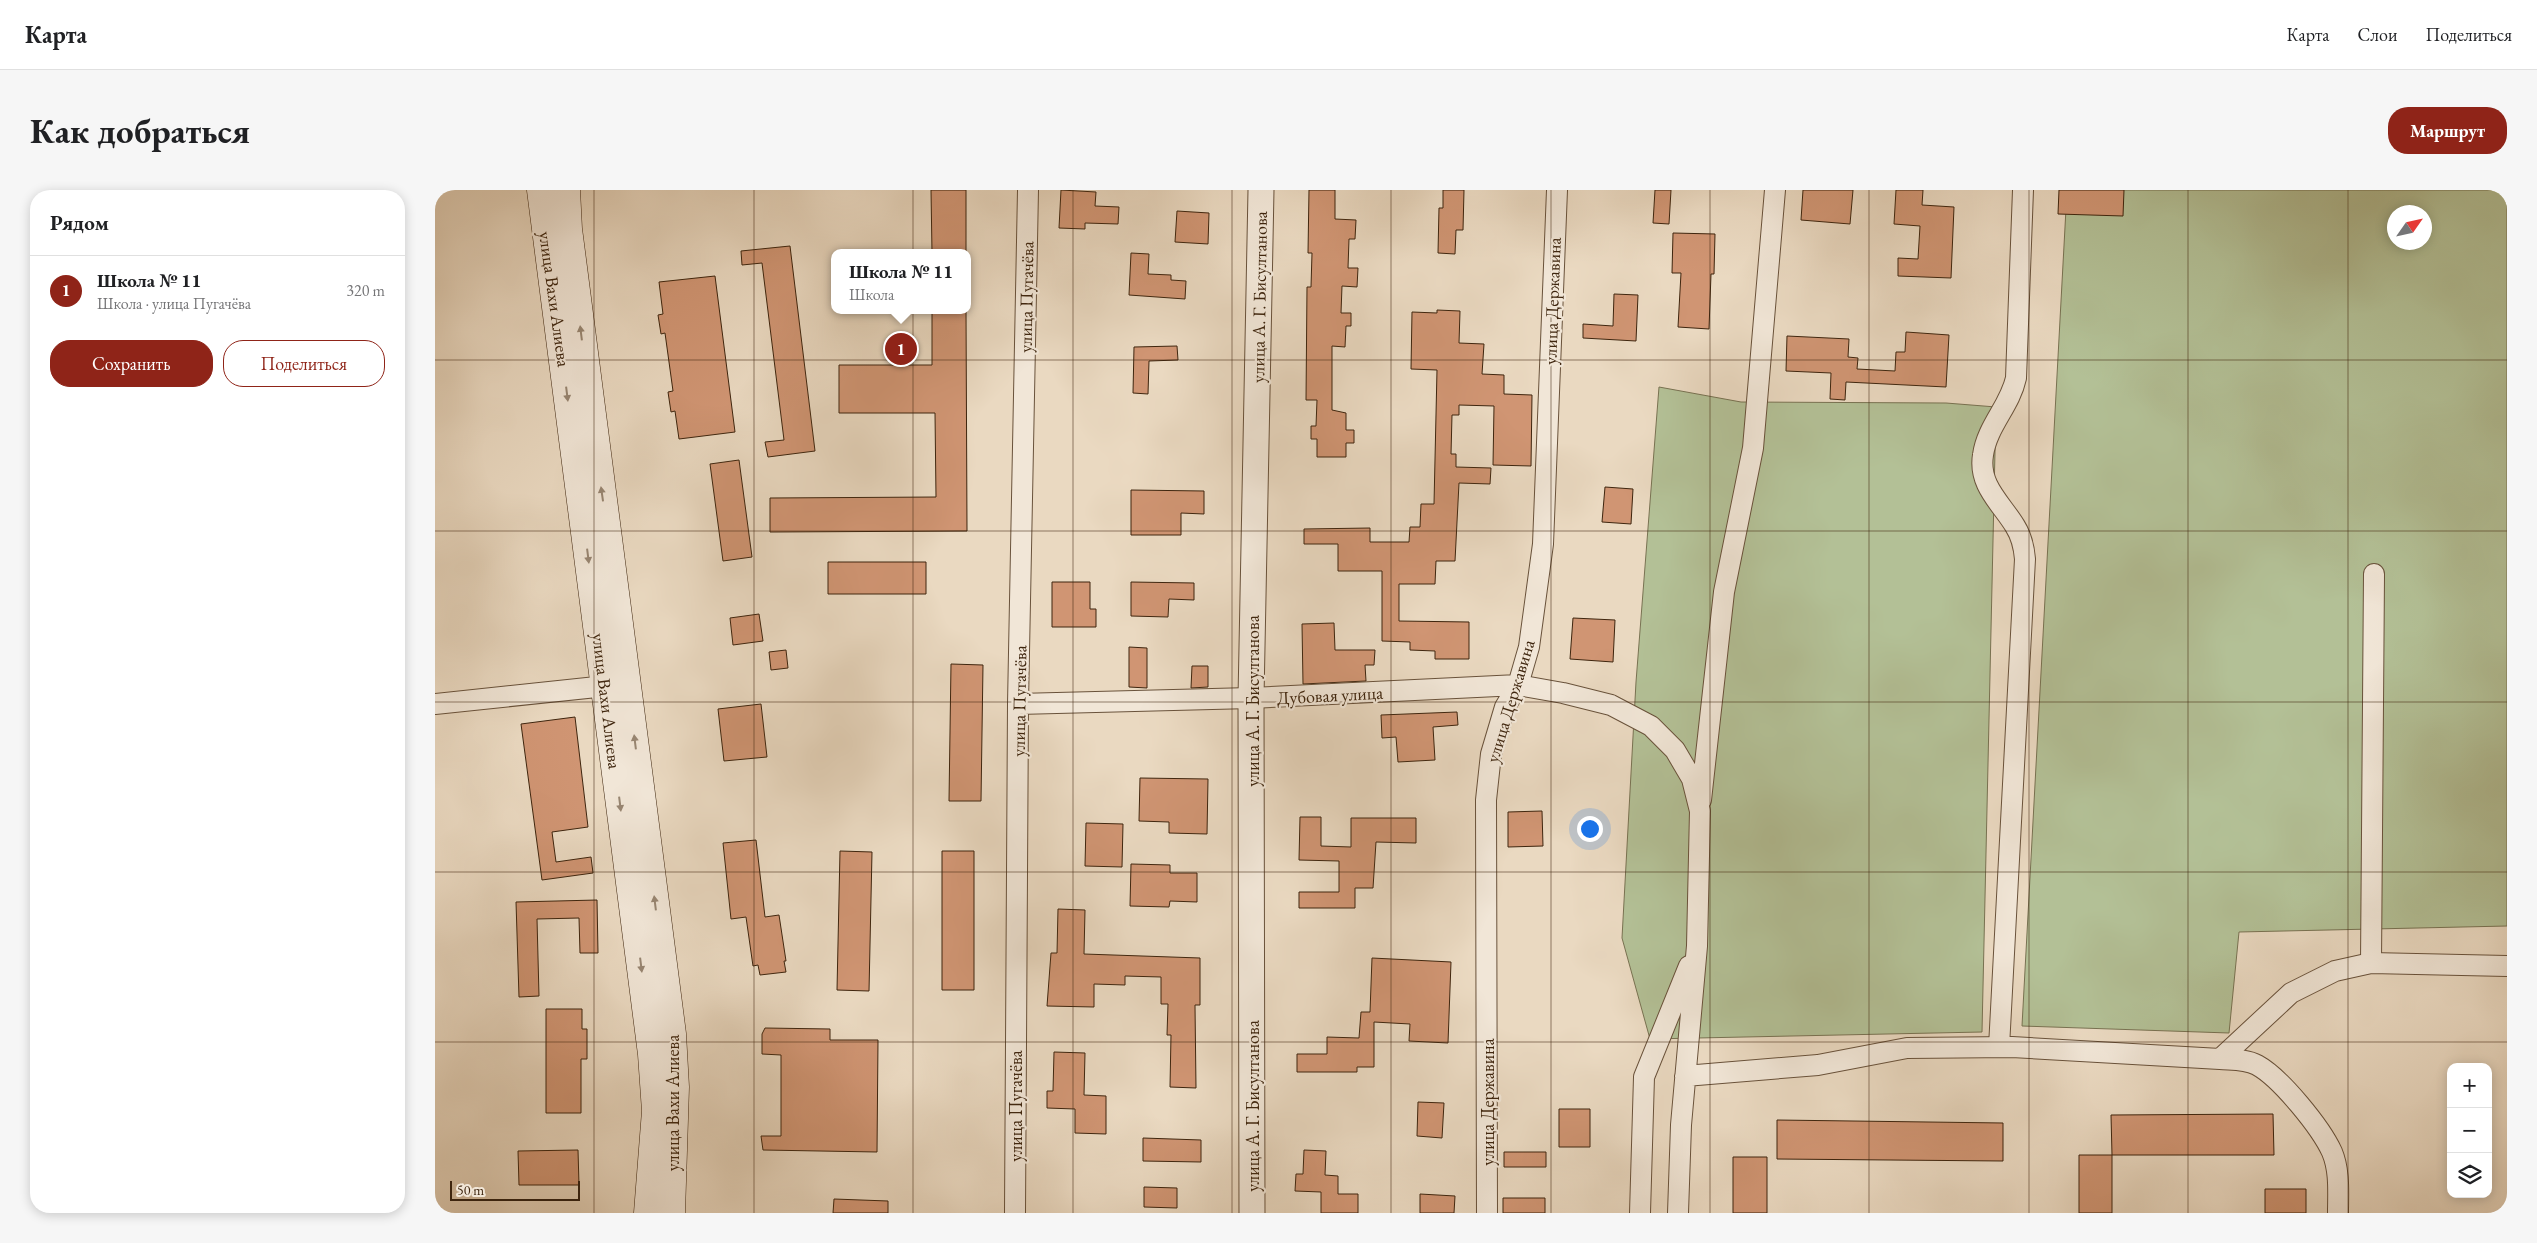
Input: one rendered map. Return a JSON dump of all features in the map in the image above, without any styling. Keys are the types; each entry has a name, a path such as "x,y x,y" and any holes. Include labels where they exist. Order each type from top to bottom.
{"main road":[{"name":"улица Вахи Алиева","path":"541,190 652,1054 656,1111 648,1213"},
{"name":"улица Вахи Алиева","path":"567,190 573,268 672,1034 675,1087 671,1213"}],"street":[{"name":"улица Пугачёва","path":"1015,1213 1018,704 1028,190"},
{"name":"улица А. Г. Бисултанова","path":"1252,1213 1251,698 1261,190"},
{"name":"улица Державина","path":"1487,1213 1486,800 1491,754 1505,707 1518,685 1529,647 1543,544 1557,190"},
{"path":"1678,1213 1685,1076 1697,946 1700,811 1724,592 1753,448 1775,190"},
{"path":"1999,1047 2025,560 2023,542 2016,527 1985,482 1982,472 1986,439 2013,393 2017,378 2023,190"},
{"path":"2371,964 2374,574"},
{"name":"Дубовая улица","path":"1018,704 1251,698 1518,685 1563,692 1611,705 1651,726 1675,750 1692,779 1700,811"},
{"path":"435,704 605,686"},
{"path":"1640,1213 1644,1077 1697,946"},
{"path":"2220,1059 2291,993 2335,971 2371,964 2507,966"},
{"path":"1685,1076 1818,1065 1907,1048 1999,1047 2241,1060 2256,1064 2281,1082 2332,1152 2338,1176 2338,1213"}],"green space":[{"path":"2067,190 2507,190 2507,926 2239,932 2229,1033 2022,1026"},
{"path":"1659,387 1741,402 1946,403 1996,407 1982,1032 1650,1039 1622,938 1636,682"}],"building":[{"path":"931,190 966,190 966,249 932,249"},
{"path":"1061,190 1096,192 1095,206 1119,207 1118,224 1085,223 1085,229 1059,228"},
{"path":"1309,190 1335,190 1335,219 1356,220 1355,239 1349,239 1348,268 1358,268 1357,287 1342,286 1341,313 1351,313 1351,326 1346,326 1345,347 1332,346 1332,410 1346,413 1346,430 1354,430 1354,443 1346,443 1346,457 1317,457 1317,439 1311,439 1311,426 1316,426 1317,400 1306,400 1307,287 1311,287 1312,253 1308,253"},
{"path":"1443,190 1464,190 1463,230 1456,230 1455,254 1438,253 1439,208 1443,208"},
{"path":"1655,190 1671,190 1669,224 1653,223"},
{"path":"1803,190 1853,190 1850,224 1801,220"},
{"path":"1896,190 1923,190 1922,205 1954,207 1951,278 1898,276 1898,258 1918,259 1920,226 1894,224"},
{"path":"2059,190 2124,190 2123,216 2058,214"},
{"path":"1177,211 1209,213 1208,244 1175,242"},
{"path":"1673,233 1715,234 1714,274 1711,274 1709,329 1678,327 1681,273 1672,273"},
{"path":"790,246 815,451 768,457 765,442 784,440 762,263 742,265 741,251"},
{"path":"1131,253 1149,254 1148,274 1171,275 1171,280 1186,281 1185,299 1129,295"},
{"path":"715,276 735,432 679,439 675,411 671,412 668,392 673,391 665,333 661,334 658,315 663,314 659,282"},
{"path":"1614,294 1638,295 1636,341 1583,338 1583,324 1613,326"},
{"path":"1437,310 1460,311 1459,343 1484,344 1482,374 1504,375 1504,394 1532,395 1531,466 1493,465 1494,406 1459,405 1459,415 1452,415 1451,454 1456,454 1456,467 1491,468 1490,484 1459,483 1455,561 1436,561 1435,584 1399,584 1399,621 1469,622 1469,659 1435,659 1435,651 1410,650 1410,642 1382,641 1382,571 1338,571 1338,544 1304,544 1304,529 1370,528 1370,542 1409,542 1410,527 1420,527 1421,504 1434,504 1437,370 1411,369 1412,312 1437,313"},
{"path":"932,314 966,314 967,531 770,532 770,498 936,497 935,413 839,413 839,365 932,365"},
{"path":"1906,332 1949,335 1946,387 1846,382 1845,400 1830,399 1831,373 1786,371 1787,336 1849,339 1848,357 1858,358 1857,369 1895,371 1896,352 1905,352"},
{"path":"1177,346 1178,360 1149,361 1148,394 1133,393 1134,347"},
{"path":"739,460 752,557 723,561 710,464"},
{"path":"1605,487 1633,489 1631,524 1602,522"},
{"path":"1131,490 1204,491 1204,514 1181,513 1181,535 1131,535"},
{"path":"828,562 926,562 926,594 828,594"},
{"path":"1052,582 1090,582 1090,609 1096,609 1096,627 1052,627"},
{"path":"1131,582 1194,583 1194,600 1169,599 1168,617 1131,616"},
{"path":"759,614 763,641 733,645 730,618"},
{"path":"1573,618 1615,620 1613,662 1570,659"},
{"path":"1334,623 1335,650 1375,650 1374,665 1365,665 1366,681 1303,684 1302,624"},
{"path":"1129,647 1147,648 1147,688 1129,687"},
{"path":"786,650 788,668 771,670 769,652"},
{"path":"951,664 983,665 981,801 949,801"},
{"path":"1192,666 1208,666 1208,687 1191,688"},
{"path":"761,704 767,757 724,761 718,709"},
{"path":"1457,712 1458,725 1433,727 1435,760 1398,762 1396,737 1382,738 1381,715"},
{"path":"575,717 588,827 552,832 556,862 591,857 593,873 542,880 521,724"},
{"path":"1140,778 1208,779 1207,834 1169,833 1169,822 1139,821"},
{"path":"1542,811 1543,846 1508,847 1508,812"},
{"path":"1300,817 1321,817 1321,846 1351,847 1351,818 1416,818 1416,843 1376,842 1373,888 1355,888 1355,908 1299,908 1299,892 1339,892 1339,861 1299,860"},
{"path":"1086,823 1123,824 1122,867 1085,866"},
{"path":"756,840 765,917 779,915 786,972 760,975 758,965 753,966 746,917 731,919 723,843"},
{"path":"840,851 872,852 869,991 837,990"},
{"path":"942,851 974,851 974,990 942,990"},
{"path":"1131,864 1170,865 1170,873 1197,873 1197,902 1170,901 1169,907 1130,906"},
{"path":"597,900 598,953 580,953 579,918 537,919 539,996 519,997 516,902"},
{"path":"1058,909 1085,910 1084,954 1200,958 1200,1005 1195,1005 1196,1088 1170,1087 1171,1035 1167,1035 1168,1004 1161,1004 1161,977 1125,976 1125,985 1094,984 1094,1007 1047,1006 1051,953 1057,953"},
{"path":"1372,958 1451,962 1448,1043 1409,1041 1410,1024 1374,1022 1374,1067 1357,1067 1357,1072 1297,1072 1297,1054 1327,1054 1327,1037 1359,1038 1361,1012 1370,1012"},
{"path":"546,1009 582,1009 582,1029 587,1029 587,1059 581,1059 581,1113 546,1113"},
{"path":"765,1028 830,1029 830,1040 878,1040 877,1152 763,1150 761,1136 781,1136 781,1055 762,1054 762,1034"},
{"path":"1054,1052 1085,1053 1084,1095 1106,1096 1106,1134 1075,1133 1075,1109 1047,1108 1047,1091 1053,1091"},
{"path":"1418,1102 1444,1103 1442,1138 1417,1136"},
{"path":"1559,1109 1590,1109 1590,1147 1559,1147"},
{"path":"2273,1114 2274,1155 2112,1155 2111,1115"},
{"path":"1777,1120 2003,1123 2003,1161 1777,1159"},
{"path":"1143,1138 1201,1140 1201,1162 1143,1161"},
{"path":"578,1150 579,1185 519,1185 518,1151"},
{"path":"1304,1150 1326,1151 1325,1175 1338,1176 1338,1194 1358,1194 1358,1213 1321,1213 1321,1192 1295,1191 1296,1174 1303,1174"},
{"path":"1504,1152 1546,1152 1546,1167 1504,1167"},
{"path":"2079,1155 2112,1155 2112,1213 2079,1213"},
{"path":"1733,1157 1767,1157 1767,1213 1733,1213"},
{"path":"1144,1187 1177,1188 1177,1208 1144,1207"},
{"path":"2265,1189 2306,1189 2306,1213 2265,1213"},
{"path":"1420,1194 1455,1196 1454,1213 1420,1213"},
{"path":"1503,1198 1545,1198 1545,1213 1503,1213"},
{"path":"834,1199 888,1201 888,1213 833,1213"}],"place":[{"name":"Школа № 11","path":"901,349"}]}
